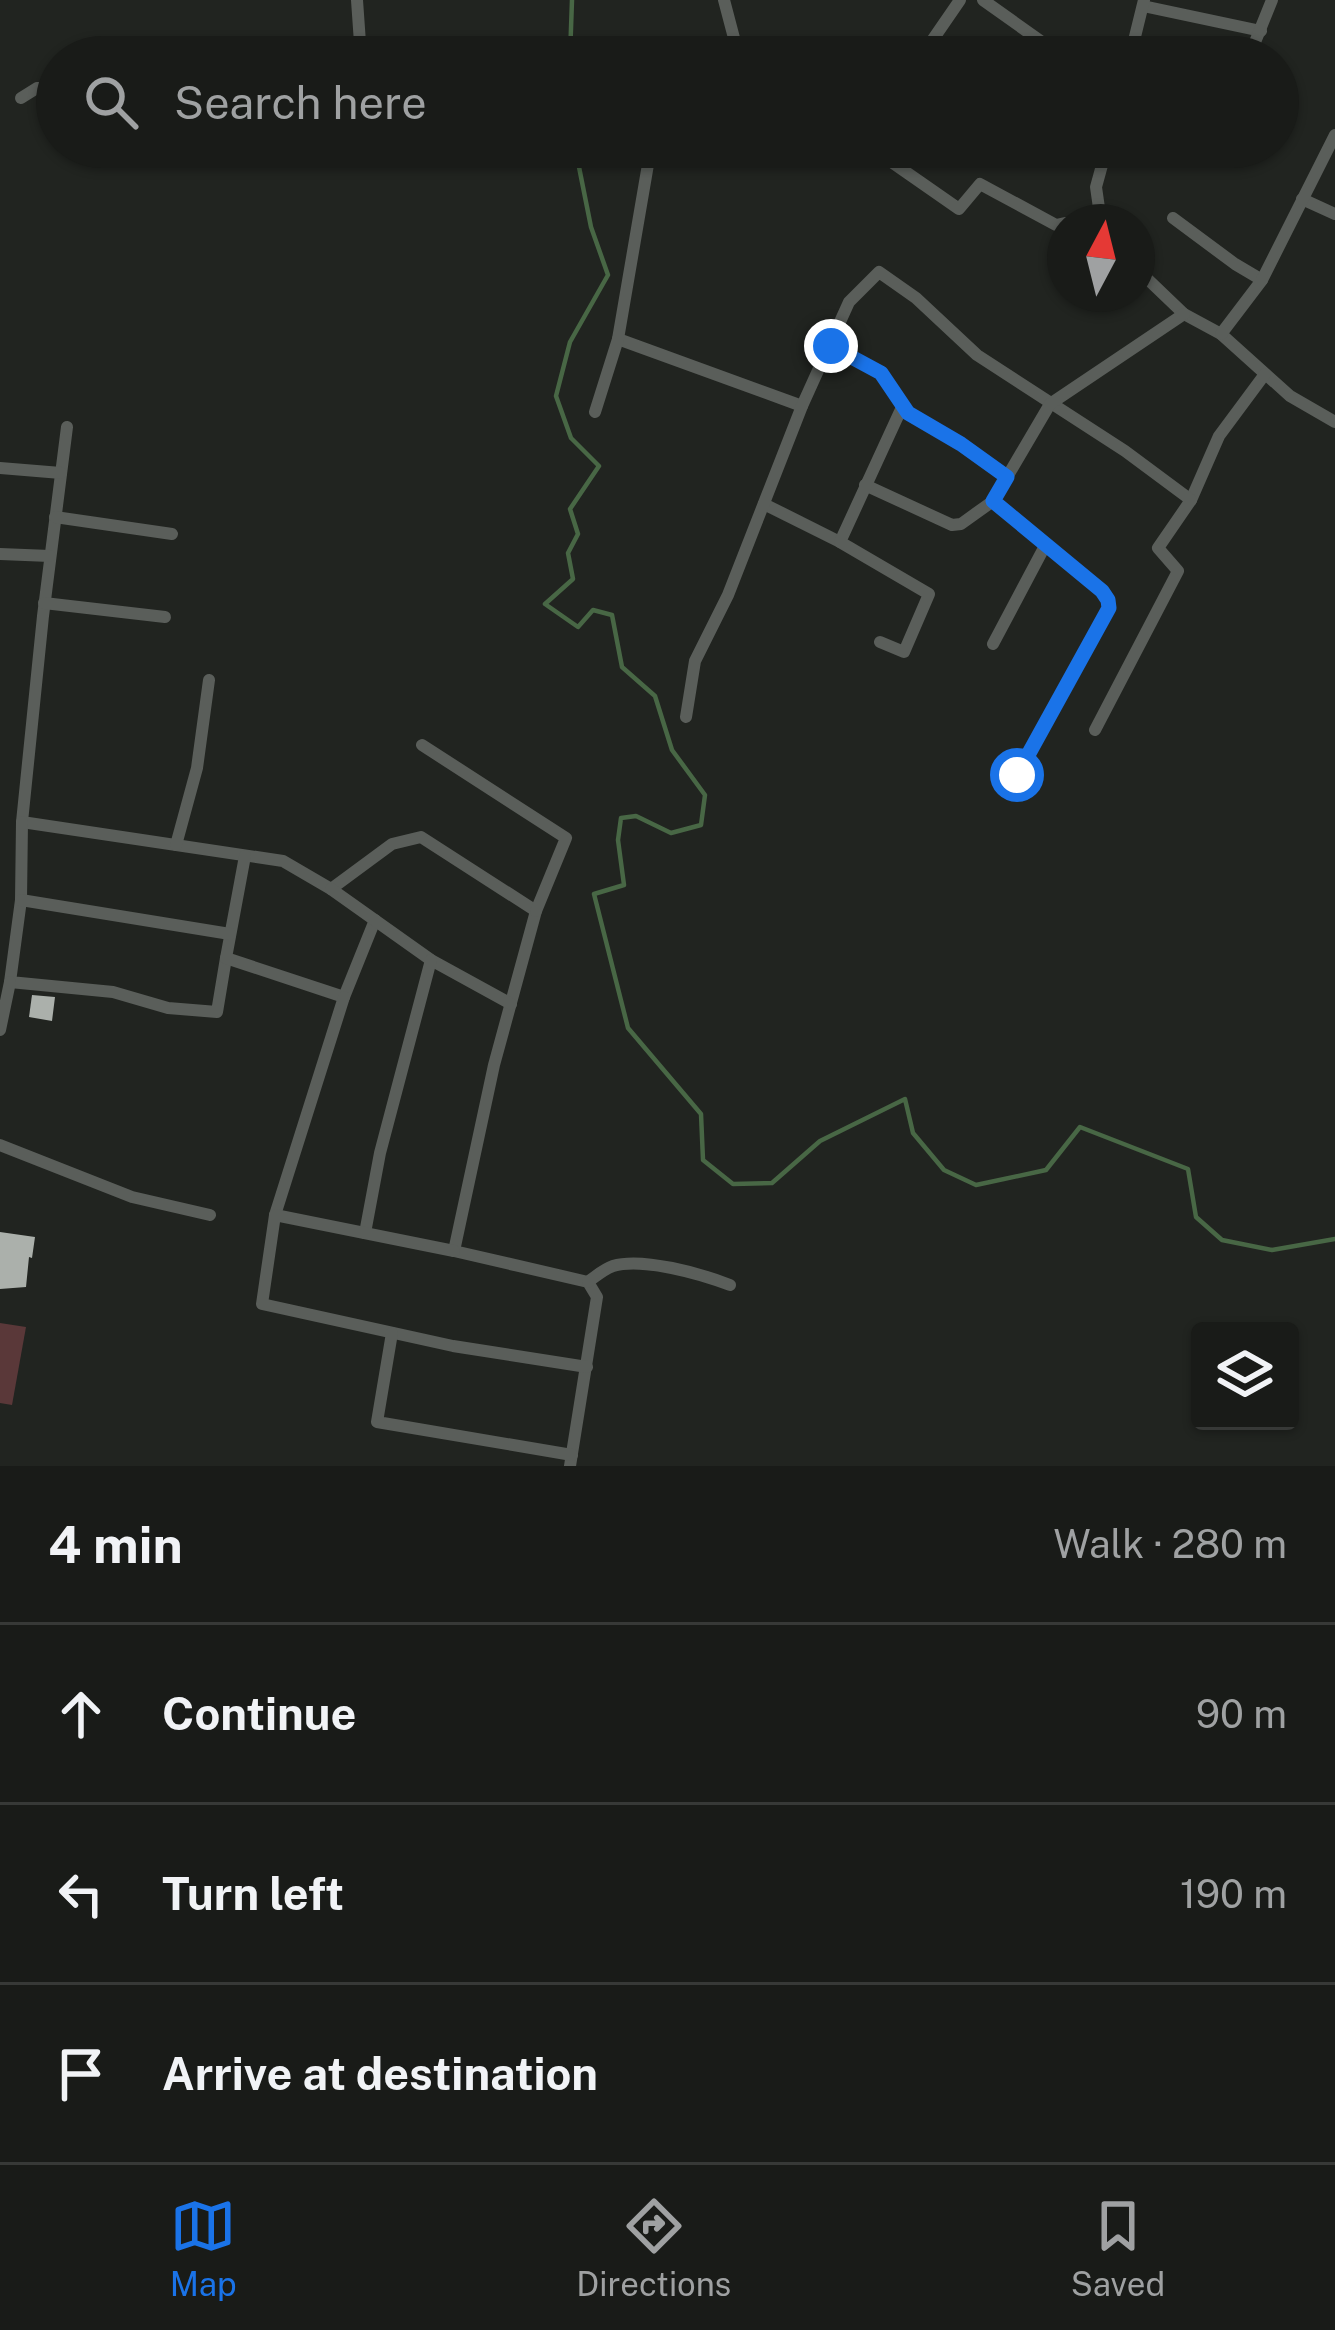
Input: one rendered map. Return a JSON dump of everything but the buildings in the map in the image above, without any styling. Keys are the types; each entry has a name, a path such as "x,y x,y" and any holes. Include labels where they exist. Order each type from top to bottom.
{"street":[{"path":"357,0 360,36"},
{"path":"724,0 733,36"},
{"path":"935,36 960,0"},
{"path":"983,0 1034,36"},
{"path":"1259,36 1271,0"},
{"path":"1135,36 1144,3 1261,31"},
{"path":"21,98 36,89"},
{"path":"1221,334 1262,280 1335,135"},
{"path":"595,412 618,340 647,168"},
{"path":"901,168 959,209 980,184 1047,220"},
{"path":"1098,204 1101,168"},
{"path":"1303,199 1335,214"},
{"path":"1172,218 1262,280"},
{"path":"686,718 695,661 728,596 802,406 849,302 879,272 916,298 977,355 1191,500"},
{"path":"1155,286 1184,314 1221,334 1290,396 1335,422"},
{"path":"866,485 952,525 962,524 993,501 1050,404 1184,314"},
{"path":"618,340 802,406"},
{"path":"831,346 881,373 908,413 1007,477"},
{"path":"1095,730 1178,571 1158,548 1191,500 1219,436 1265,374"},
{"path":"840,542 903,405"},
{"path":"0,1030 21,900 22,822 67,427"},
{"path":"0,468 61,473"},
{"path":"993,501 1102,591 1109,608 1017,775"},
{"path":"764,504 928,594 904,652 880,642"},
{"path":"56,517 172,534"},
{"path":"993,644 1046,544"},
{"path":"0,554 50,556"},
{"path":"44,602 165,617"},
{"path":"176,845 196,769 209,680"},
{"path":"422,746 566,838 536,911 494,1065 454,1251"},
{"path":"22,822 283,861 431,960 511,1004"},
{"path":"331,889 392,844 421,837 536,911"},
{"path":"10,982 113,992 168,1008 217,1012 245,856"},
{"path":"21,900 230,934"},
{"path":"375,920 344,997 275,1215 262,1304 453,1346 587,1367"},
{"path":"226,958 344,997"},
{"path":"365,1233 380,1153 431,960"},
{"path":"0,1145 132,1197 210,1215"},
{"path":"275,1215 588,1282 615,1265 631,1263 699,1273 730,1285"},
{"path":"392,1333 377,1422 571,1461 597,1297 588,1282"}],"shaded area":[{"path":"0,1323 26,1327 12,1405 0,1403"}],"waterway":[{"path":"571,36 572,0"},
{"path":"579,168 591,227 608,275 570,342 556,396 571,438 599,466 570,509 578,534 568,553 573,579 545,604 578,627 593,610 612,615 622,667 655,696 672,750 705,795 701,825 671,833 636,816 621,818 618,840 624,885 594,894 628,1028 701,1114 703,1160 733,1184 772,1183 820,1141 905,1099 913,1133 944,1170 976,1185 1046,1170 1080,1127 1188,1169 1196,1217 1222,1240 1272,1250 1335,1239"}],"route":[{"path":"831,346 881,373 908,413 1007,477 993,501 1108,600 1109,608 1017,775"}]}
